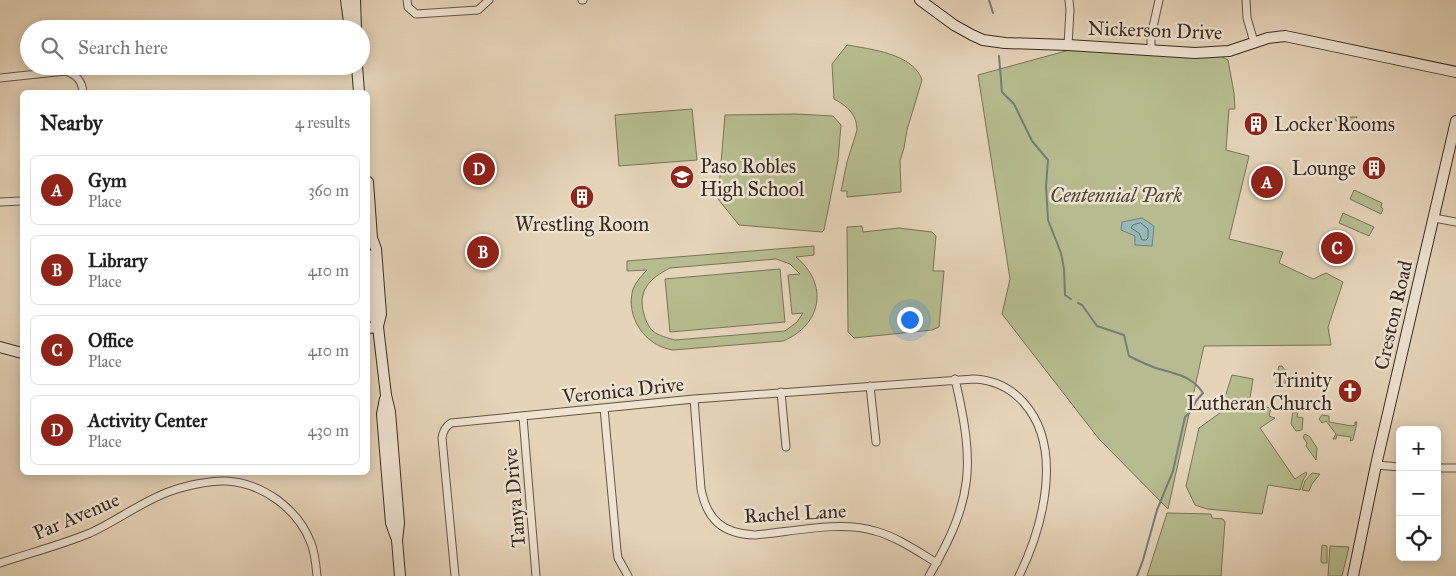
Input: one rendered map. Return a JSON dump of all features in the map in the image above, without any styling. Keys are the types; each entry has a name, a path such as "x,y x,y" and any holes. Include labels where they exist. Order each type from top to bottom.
{"main road":[{"path":"346,0 349,20"},
{"path":"355,0 356,20"},
{"name":"Nickerson Drive","path":"920,0 954,26 984,40 1005,43 1217,53 1268,38 1285,36 1456,72"},
{"path":"358,75 360,90"},
{"name":"Creston Road","path":"1353,576 1376,465 1456,121"},
{"path":"370,210 372,238 376,249 381,314 373,327"},
{"path":"370,244 372,238"},
{"path":"370,284 373,327 390,412 399,523 397,540 400,576"},
{"path":"0,347 20,352"}],"street":[{"path":"406,0 408,7 416,14 478,10 489,0"},
{"path":"1068,45 1069,0"},
{"path":"1152,51 1151,36 1159,0"},
{"path":"1246,0 1247,18 1254,42"},
{"path":"0,78 28,75"},
{"path":"75,75 81,83 83,90"},
{"path":"0,202 20,201"},
{"path":"1434,218 1456,222"},
{"name":"Veronica Drive","path":"455,576 442,438 446,426 452,423 694,399 984,379 1008,389 1020,398 1036,419 1046,447 1046,486 1034,539 1019,576"},
{"path":"929,576 945,548 960,514 968,475 968,441 955,380"},
{"path":"870,386 876,442"},
{"path":"781,392 786,447"},
{"name":"Rachel Lane","path":"694,399 700,488 704,503 710,515 730,531 755,535 840,526 856,527 892,536 937,563"},
{"path":"604,408 618,558 628,576"},
{"name":"Tanya Drive","path":"523,417 536,576"},
{"path":"1376,465 1396,468"},
{"path":"1441,468 1456,468"},
{"name":"Par Avenue","path":"0,564 88,534 171,491 226,481 260,490 278,500 292,512 304,528 311,543 316,560 317,576"}],"green space":[{"path":"847,45 879,51 901,59 917,71 922,80 900,161 901,192 847,197 847,191 841,191 857,124 850,111 834,99 832,64"},
{"name":"Centennial Park","path":"1084,46 1214,53 1228,60 1235,109 1229,109 1226,150 1249,156 1229,239 1283,252 1279,263 1313,279 1326,273 1343,282 1328,327 1331,345 1204,346 1168,509 1099,439 1002,314 1010,279 978,75"},
{"path":"692,109 697,160 619,166 615,115"},
{"path":"796,114 833,116 841,125 838,160 824,230 822,232 739,225 718,199 725,115"},
{"path":"1336,117 1357,117 1356,122 1359,122 1360,125 1358,130 1335,120"},
{"path":"1354,190 1382,203 1381,207 1383,209 1381,214 1350,199"},
{"path":"1343,213 1374,227 1369,236 1339,223"},
{"path":"862,226 863,232 899,228 932,232 936,236 933,271 944,271 939,327 932,330 854,338 848,332 847,227"},
{"path":"814,246 814,255 796,257 807,268 817,291 813,315 796,334 783,341 673,350 654,343 646,336 635,320 631,299 633,289 647,270 627,271 627,261","holes":["776,259 790,264 800,274 788,275 792,314 803,313 797,322 785,331 675,340 655,333 645,318 642,306 644,292 651,281 670,268"]},
{"path":"780,269 785,322 670,332 665,279"},
{"path":"1279,366 1287,370 1285,385 1276,383"},
{"path":"1232,375 1253,379 1249,404 1271,408 1269,416 1275,418 1260,428 1295,479 1306,472 1307,474 1300,490 1268,485 1262,514 1207,509 1195,505 1186,486 1199,428 1220,413"},
{"path":"1293,412 1298,412 1297,417 1303,418 1302,430 1296,431 1291,424"},
{"path":"1322,415 1329,416 1329,422 1352,426 1357,422 1353,440 1350,441 1351,437 1337,435 1336,439 1333,439 1336,434 1326,421 1322,423 1319,419"},
{"path":"1305,434 1310,437 1317,448 1316,460 1306,446 1307,443 1303,437"},
{"path":"1312,473 1320,474 1309,491 1302,490 1305,481"},
{"path":"1167,513 1211,514 1212,518 1223,519 1225,522 1221,576 1147,576"},
{"path":"1322,545 1327,546 1327,563 1322,563 1321,561"},
{"path":"1330,546 1349,547 1342,576 1328,576"}],"water":[{"path":"1142,218 1154,226 1152,246 1135,245 1135,236 1121,230 1122,222"}],"waterway":[{"path":"989,0 993,13"},
{"path":"999,56 1002,92 1014,104 1032,141 1048,160 1046,186 1048,220 1061,253 1065,295 1071,299"},
{"path":"1078,303 1082,305 1097,326 1124,335 1129,356 1184,377 1194,383 1203,393 1185,417 1173,471 1157,510 1137,576"}],"place":[{"name":"Locker Rooms","path":"1256,124"},
{"name":"Lounge","path":"1374,168"},
{"name":"Activity Center","path":"479,169"},
{"name":"Paso Robles High School","path":"682,177"},
{"name":"Gym","path":"1267,182"},
{"name":"Wrestling Room","path":"582,197"},
{"name":"Office","path":"1337,248"},
{"name":"Library","path":"483,252"},
{"name":"Trinity Lutheran Church","path":"1350,391"}]}
